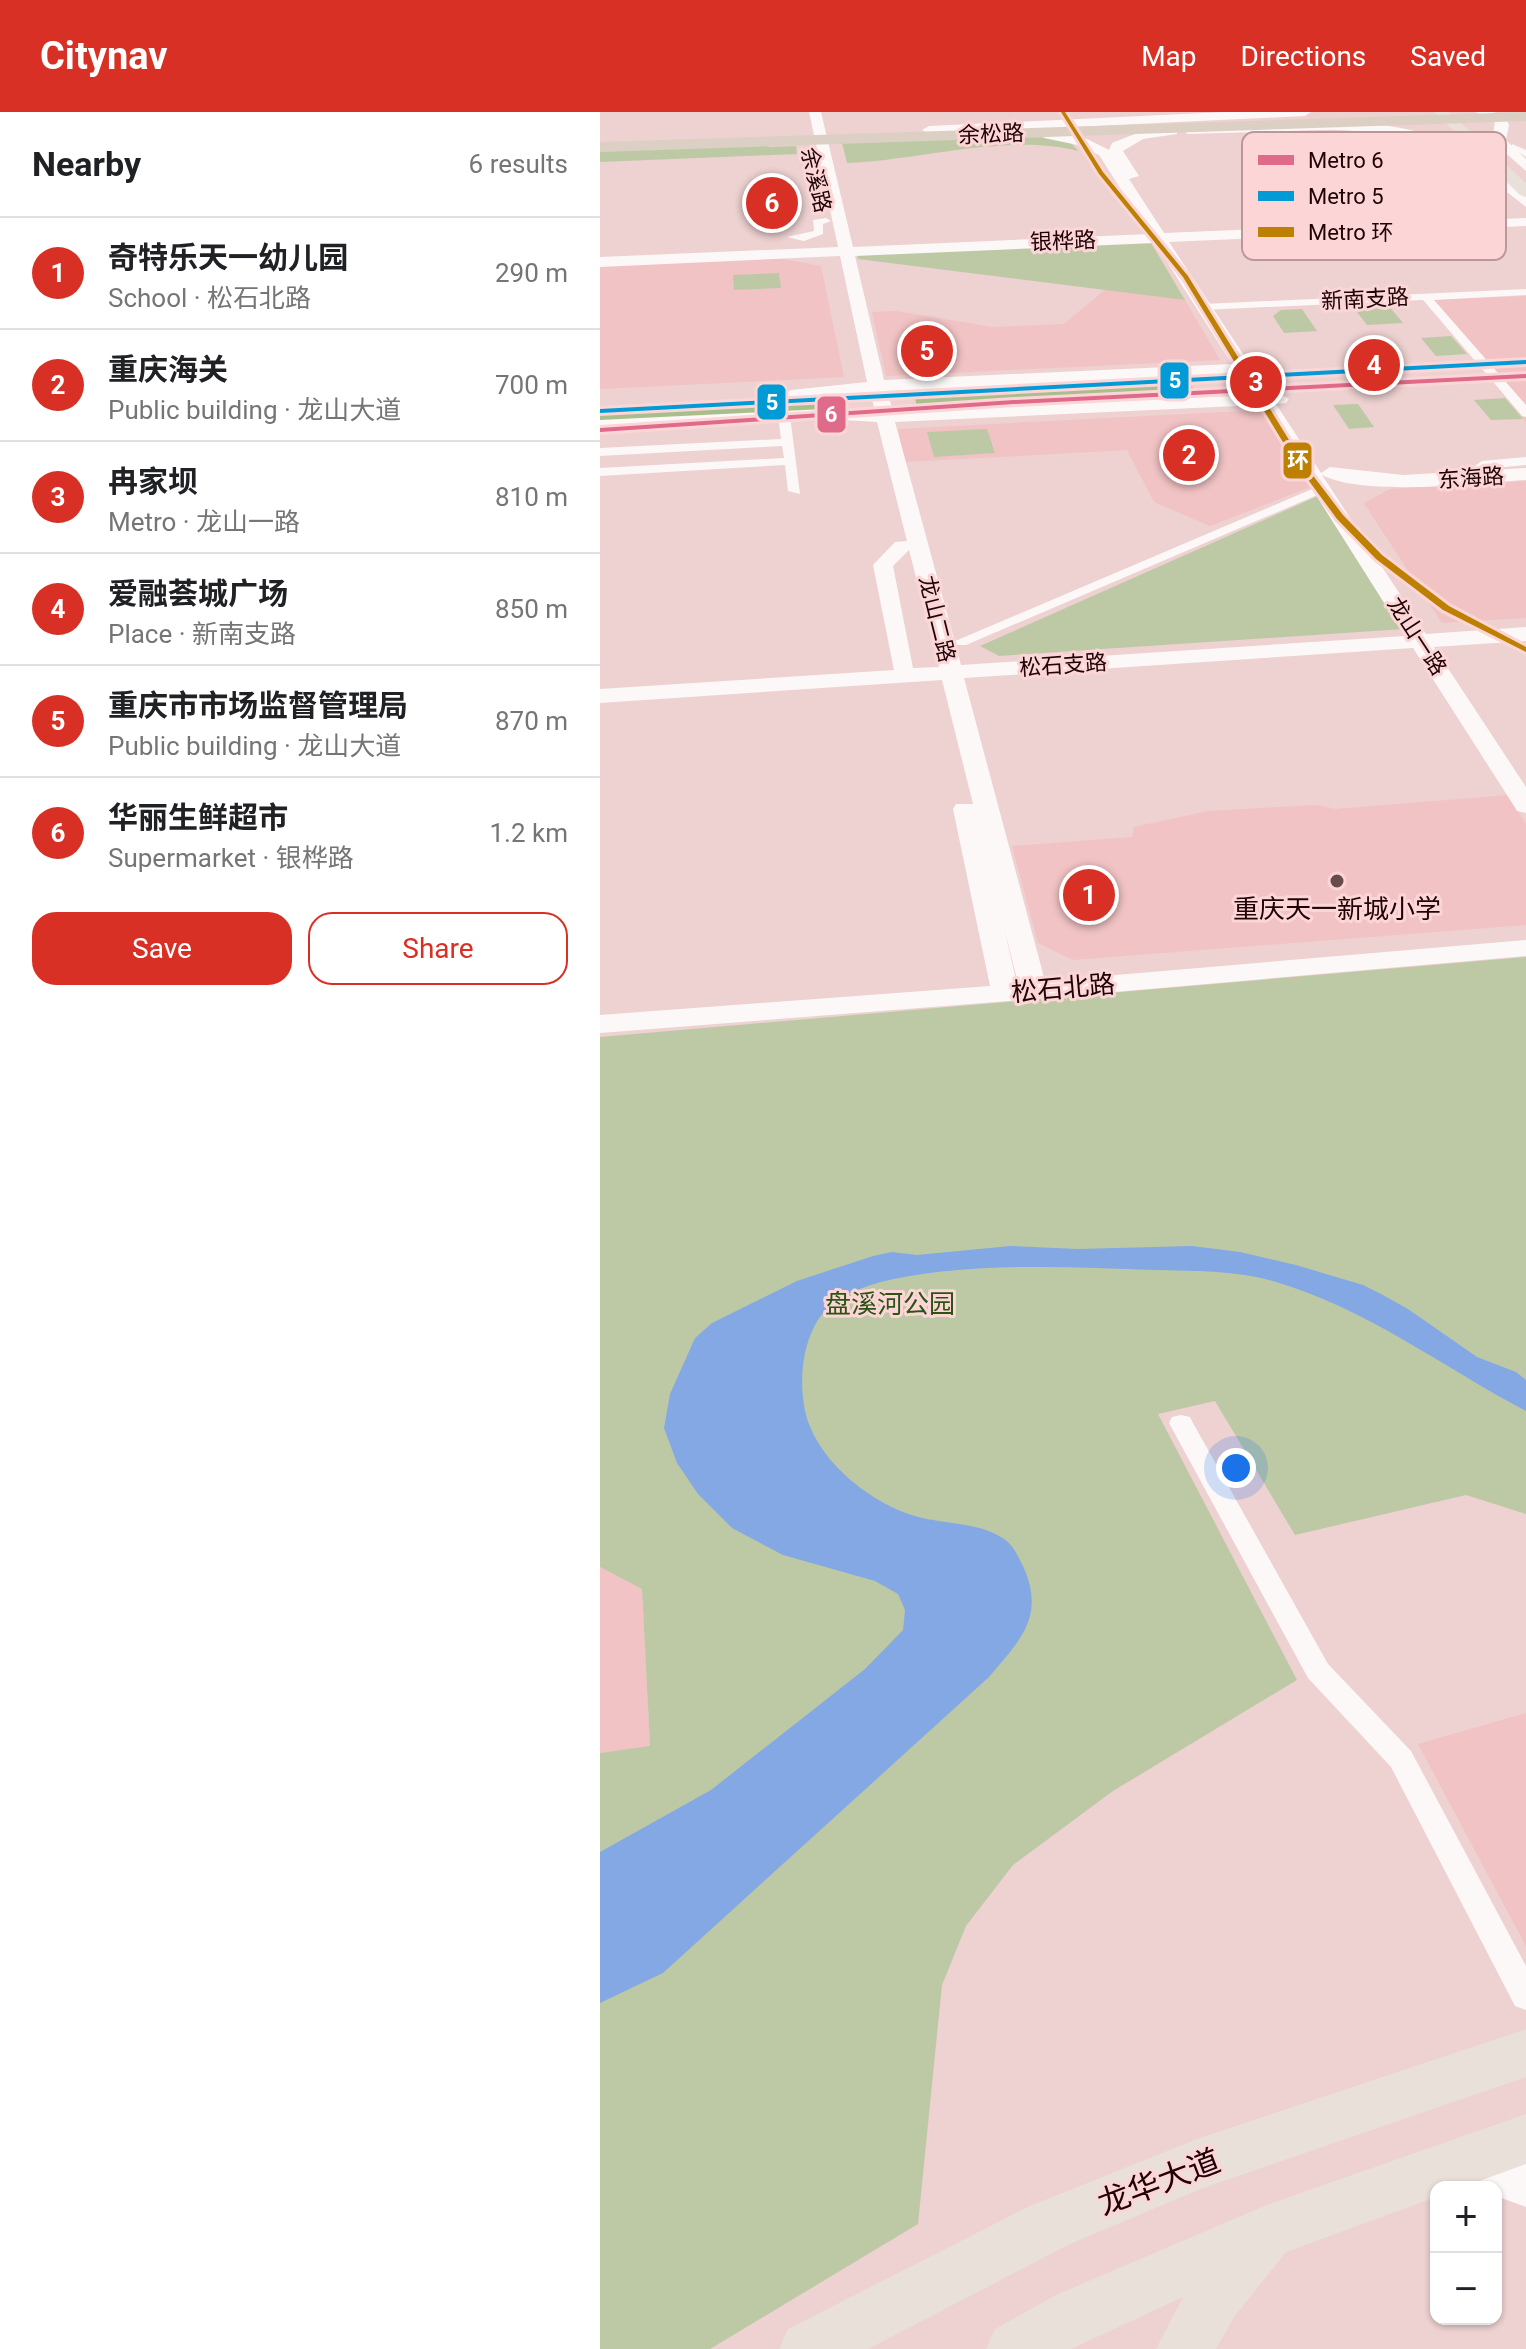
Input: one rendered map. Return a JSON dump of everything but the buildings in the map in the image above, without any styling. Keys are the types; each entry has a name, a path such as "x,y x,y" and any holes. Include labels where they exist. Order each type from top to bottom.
{"highway":[{"name":"余松路","path":"600,144 1526,116"},
{"name":"余松路","path":"1046,129 1498,118"}],"main road":[{"name":"余溪路","path":"801,112 835,245"},
{"name":"余溪路","path":"815,112 835,245"},
{"path":"1046,129 1068,112"},
{"path":"1179,124 1208,115 1305,112"},
{"path":"1046,129 1368,112"},
{"path":"1386,112 1380,117 1382,120 1430,132"},
{"path":"1441,112 1462,132"},
{"path":"1452,112 1475,132"},
{"path":"1481,112 1498,118"},
{"path":"1046,129 1101,117 1179,124 1361,126 1409,132"},
{"name":"龙山一路","path":"1179,124 1129,139 1116,148 1210,306 1428,635 1526,772"},
{"path":"1526,126 1513,135 1526,164"},
{"name":"龙山一路","path":"1046,129 1104,152 1165,235"},
{"path":"1506,147 1526,164"},
{"path":"1506,158 1526,175"},
{"path":"1506,173 1526,192"},
{"path":"1506,186 1526,203"},
{"name":"银桦路","path":"1506,221 1526,220"},
{"name":"银桦路","path":"835,245 1242,232"},
{"name":"银桦路","path":"835,245 996,248 1165,235"},
{"path":"600,259 781,252 824,259 835,245 818,239 781,252"},
{"name":"龙山二路","path":"835,245 910,545 948,663 1018,984"},
{"path":"600,404 1252,368"},
{"path":"1182,371 1223,382 1228,389 1210,403"},
{"path":"600,425 1272,400"},
{"name":"东海路","path":"1381,483 1526,474"},
{"path":"1326,482 1381,483"},
{"name":"龙山一路","path":"1326,482 1346,498 1526,806"},
{"path":"1346,498 1381,483"},
{"path":"903,666 883,565 910,545 940,563 948,663"},
{"name":"松石支路","path":"1428,635 1526,623"},
{"name":"松石支路","path":"600,686 1428,635 1526,634"},
{"name":"松石支路","path":"600,696 948,663"},
{"name":"松石北路","path":"600,1024 1526,932"},
{"name":"松石北路","path":"600,1008 1018,984 1526,948"},
{"name":"龙华大道","path":"808,2349 1050,2225 1197,2165 1526,2053"},
{"path":"1015,2349 1076,2315 1269,2231 1526,2139"},
{"path":"1458,2165 1513,2177 1526,2184"},
{"path":"1185,2349 1214,2297 1269,2231"}],"street":[{"path":"792,237 814,236 819,232 817,222 835,245"},
{"name":"新南支路","path":"1210,306 1526,292"},
{"path":"1426,297 1526,413"},
{"path":"784,416 795,491"},
{"path":"600,452 788,442"},
{"path":"600,472 791,461"},
{"path":"1480,477 1475,470 1482,465 1526,461"},
{"path":"948,663 1326,482"},
{"path":"1181,1423 1318,1671 1401,1759 1526,1996"}],"shaded area":[{"path":"778,258 821,266 844,377 600,389 600,266"},
{"path":"1106,289 1185,300 1220,360 886,376 872,312 896,311 992,327 1064,324"},
{"path":"1526,296 1526,422 1423,300"},
{"path":"1264,410 1313,486 1210,526 1154,502 1127,450 905,462 898,429"},
{"path":"1526,481 1526,618 1442,623 1364,503 1390,489"},
{"name":"重庆天一新城小学","path":"1508,795 1526,824 1526,925 1073,960 1038,943 1012,846 1132,837 1134,827 1208,811 1318,805 1336,809"},
{"path":"600,1567 642,1589 650,1747 600,1753"},
{"path":"1526,1713 1526,1946 1418,1744"}],"green space":[{"path":"1034,137 1065,141 1078,151 1050,146 993,146 847,163 842,143"},
{"path":"768,143 769,147 796,146 797,154 600,162 600,149"},
{"path":"1150,241 1185,300 858,259 857,253"},
{"path":"779,273 781,288 734,290 733,275"},
{"path":"1388,305 1403,323 1367,325 1353,307"},
{"path":"1302,309 1317,331 1284,333 1273,316 1281,310"},
{"path":"1451,336 1467,354 1436,356 1421,338"},
{"path":"1187,378 1199,399 966,410 964,404 917,406 913,391"},
{"path":"821,398 823,410 600,421 600,408"},
{"path":"1505,398 1523,419 1491,420 1474,400"},
{"path":"1358,404 1374,427 1349,429 1333,405"},
{"path":"987,429 995,453 934,457 927,432"},
{"path":"1318,496 1404,629 999,656 980,646"},
{"name":"盘溪河公园","path":"1526,957 1526,1514 1466,1495 1295,1535 1215,1401 1158,1414 1297,1680 1113,1791 1013,1865 966,1926 942,1985 918,2224 710,2349 600,2349 600,1753 650,1746 642,1589 600,1567 600,1037"}],"water":[{"path":"1010,1246 1078,1249 1192,1246 1240,1252 1363,1285 1408,1309 1477,1357 1516,1372 1526,1380 1526,1411 1341,1307 1273,1281 1244,1275 1089,1268 958,1270 894,1279 860,1289 839,1300 815,1325 803,1365 804,1405 818,1441 844,1474 878,1500 925,1519 991,1532 1009,1543 1019,1557 1029,1584 1031,1614 1011,1651 989,1677 663,1973 600,2003 600,1852 711,1790 865,1669 903,1630 905,1610 898,1594 875,1581 783,1555 732,1528 698,1494 677,1463 664,1428 670,1394 695,1338 712,1323 797,1281 873,1256 892,1252 917,1255"}],"metro line":[{"name":"环","path":"1063,112 1101,173 1185,276 1299,462 1340,517 1379,557 1446,608 1526,650"},
{"name":"5","path":"600,411 1526,362"},
{"name":"6","path":"600,430 1014,402 1526,376"}],"place":[{"name":"华丽生鲜超市","path":"772,203"},
{"name":"重庆市市场监督管理局","path":"927,351"},
{"name":"爱融荟城广场","path":"1374,365"},
{"name":"冉家坝","path":"1256,382"},
{"name":"重庆海关","path":"1189,455"},
{"name":"重庆天一新城小学","path":"1337,881"},
{"name":"奇特乐天一幼儿园","path":"1089,895"}]}
